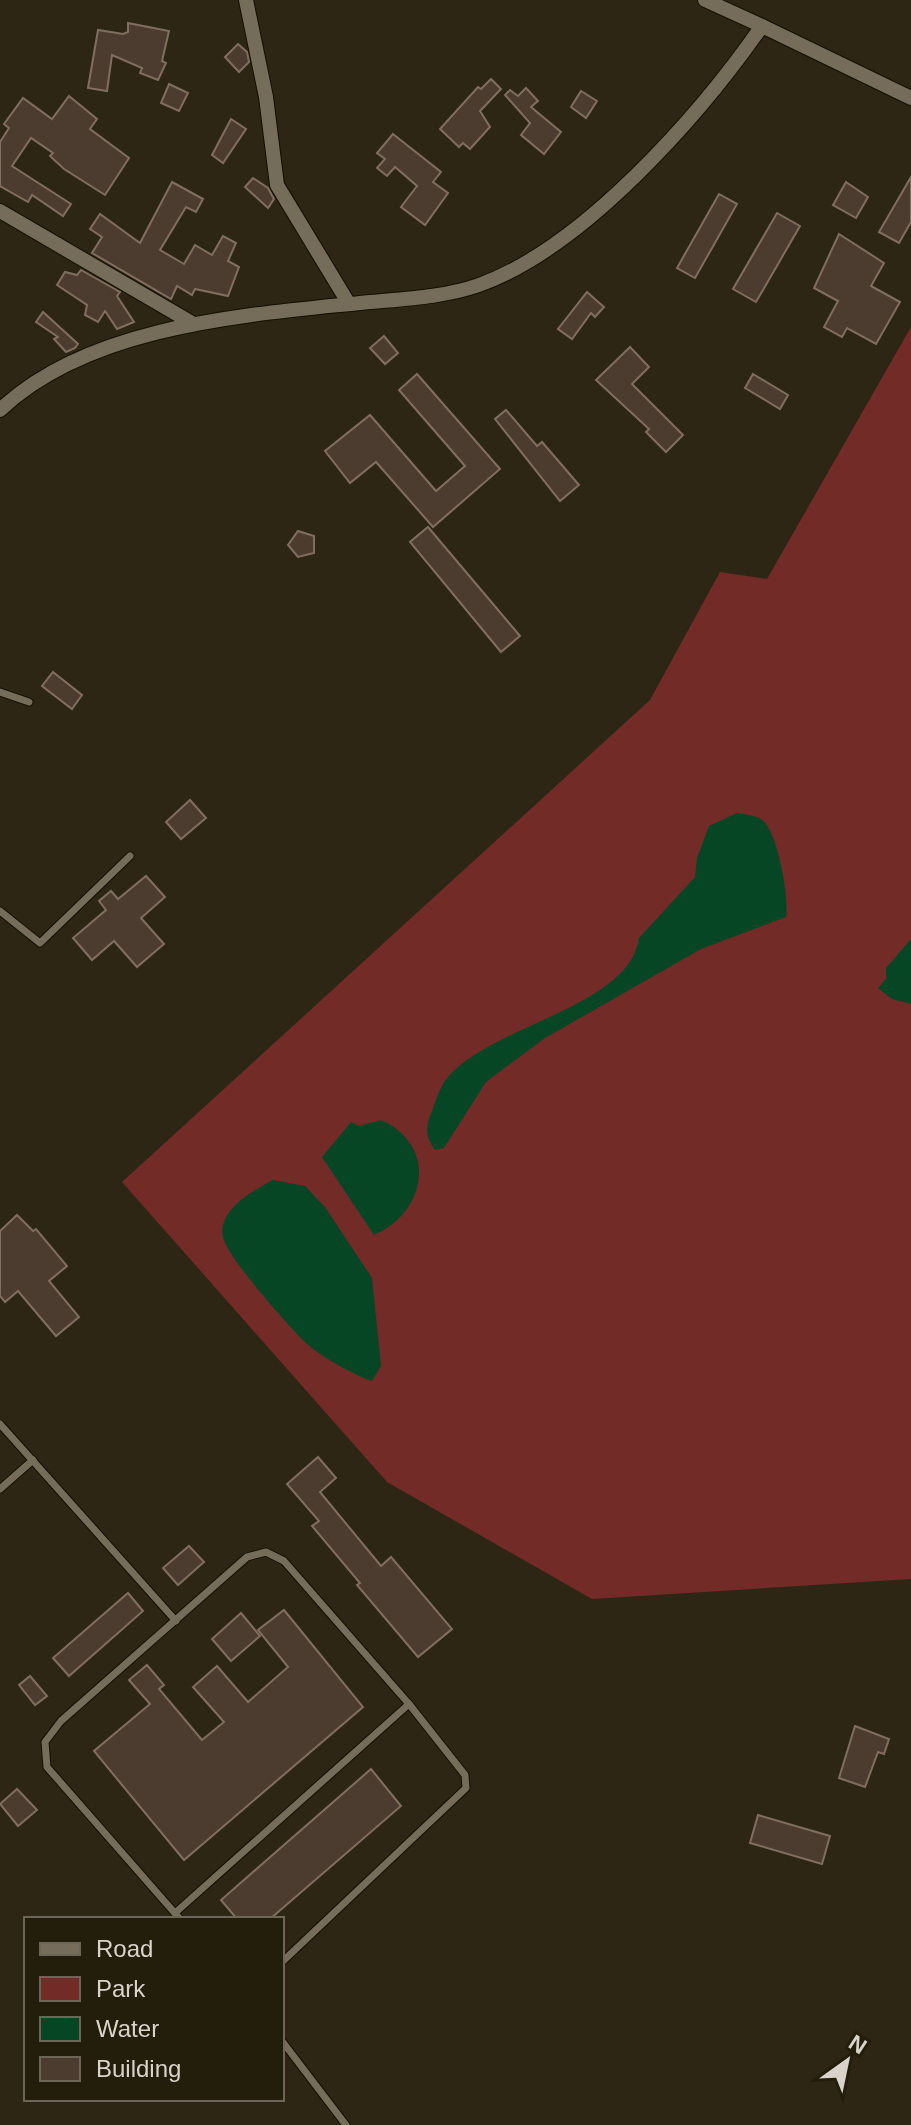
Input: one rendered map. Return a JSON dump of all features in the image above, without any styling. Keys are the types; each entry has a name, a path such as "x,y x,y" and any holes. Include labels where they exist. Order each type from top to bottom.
{"street":[{"path":"246,0 266,97 277,185 349,304"},
{"path":"705,0 911,98"},
{"path":"0,410 15,395 62,367 141,337 192,323 454,293 509,272 626,185 682,129 762,26"},
{"path":"0,211 192,323"}],"lane":[{"path":"0,692 29,702"},
{"path":"0,911 40,943 130,856"},
{"path":"0,1424 176,1621"},
{"path":"0,1489 33,1460"},
{"path":"284,1960 466,1788 465,1775 409,1704 275,1555 266,1552 247,1557 61,1721 45,1742 43,1755 57,1779 177,1916 409,1704"},
{"path":"284,2044 346,2125"}],"green space":[{"path":"911,327 911,1579 592,1599 387,1482 122,1182 650,700 720,572 767,579"}],"water":[{"path":"737,813 760,819 771,832 782,870 786,917 701,949 545,1038 486,1082 444,1148 435,1150 427,1127 447,1078 468,1059 495,1043 586,999 611,982 630,962 639,938 695,877 697,858 709,826"},
{"path":"911,939 911,1004 892,999 878,988 886,979 886,968"},
{"path":"381,1120 412,1146 418,1162 419,1179 405,1211 392,1225 374,1235 322,1157 351,1122 359,1126"},
{"path":"273,1180 305,1186 325,1207 372,1278 381,1366 372,1381 338,1365 307,1344 260,1292 227,1246 223,1227 231,1210 247,1195"}],"building":[{"path":"128,23 169,31 162,61 166,63 158,80 140,73 142,68 112,55 107,91 88,88 98,30 123,34 128,32"},
{"path":"238,44 247,52 249,62 239,72 225,57"},
{"path":"491,79 501,89 480,111 490,127 470,149 463,143 459,147 440,129 478,87 481,89"},
{"path":"169,84 188,93 179,111 161,103"},
{"path":"526,88 538,101 531,107 561,132 544,154 521,135 530,123 505,95 510,90 518,96"},
{"path":"581,91 597,101 586,118 571,107"},
{"path":"69,96 97,119 90,129 129,158 105,195 64,169 50,156 53,153 31,138 12,166 71,204 63,216 32,195 28,202 0,186 0,142 9,128 4,124 23,98 52,119"},
{"path":"231,119 246,129 223,163 212,155"},
{"path":"393,134 441,172 433,182 448,193 425,225 401,207 417,186 395,167 387,176 377,168 385,159 377,153"},
{"path":"911,177 911,222 899,243 879,232"},
{"path":"253,178 268,188 274,199 268,208 245,187"},
{"path":"172,182 203,199 196,212 186,207 160,250 184,264 195,245 212,255 223,236 236,243 228,261 239,267 228,296 195,289 192,295 177,286 171,299 92,253 102,237 90,229 100,214 140,243"},
{"path":"846,182 868,197 856,218 833,205"},
{"path":"719,194 737,204 695,278 677,268"},
{"path":"777,213 800,226 756,302 733,289"},
{"path":"839,234 884,263 871,286 900,302 876,344 847,328 842,337 824,327 838,301 814,288"},
{"path":"81,270 120,292 117,296 134,322 117,329 105,311 98,322 85,315 87,305 57,285 65,272 77,275"},
{"path":"587,292 604,307 595,317 591,313 572,339 558,329"},
{"path":"43,312 78,344 75,348 66,352 54,339 58,337 36,322"},
{"path":"384,336 398,353 385,364 370,348"},
{"path":"630,347 649,367 632,384 683,435 666,452 646,432 649,429 596,380"},
{"path":"417,374 500,469 433,527 376,462 350,483 325,451 370,415 436,491 465,466 399,390"},
{"path":"753,374 788,395 780,409 745,388"},
{"path":"506,410 537,446 542,442 579,485 560,501 495,419"},
{"path":"428,527 520,636 501,652 410,542"},
{"path":"298,531 314,536 314,553 298,557 288,545"},
{"path":"53,672 82,695 72,709 42,686"},
{"path":"190,800 206,818 181,839 166,822"},
{"path":"146,876 165,897 141,918 164,944 137,967 114,941 92,960 73,938 106,910 99,901 111,891 118,899"},
{"path":"17,1215 33,1231 36,1229 67,1266 49,1281 79,1317 56,1336 18,1291 5,1302 0,1296 0,1231"},
{"path":"318,1457 336,1478 320,1492 381,1566 391,1557 452,1629 418,1657 312,1526 319,1521 287,1484"},
{"path":"189,1546 204,1562 178,1585 163,1568"},
{"path":"128,1593 143,1611 69,1676 53,1658"},
{"path":"284,1610 363,1707 184,1860 94,1751 150,1704 129,1680 147,1665 164,1685 159,1689 202,1740 224,1722 193,1687 217,1666 248,1702 288,1667 258,1630"},
{"path":"241,1613 260,1636 231,1661 212,1639"},
{"path":"30,1676 47,1696 35,1705 19,1685"},
{"path":"855,1726 889,1739 884,1754 878,1752 865,1787 839,1778"},
{"path":"371,1769 401,1806 272,1917 235,1917 221,1900"},
{"path":"17,1789 37,1810 18,1826 0,1804"},
{"path":"758,1815 830,1836 822,1864 750,1843"}]}
